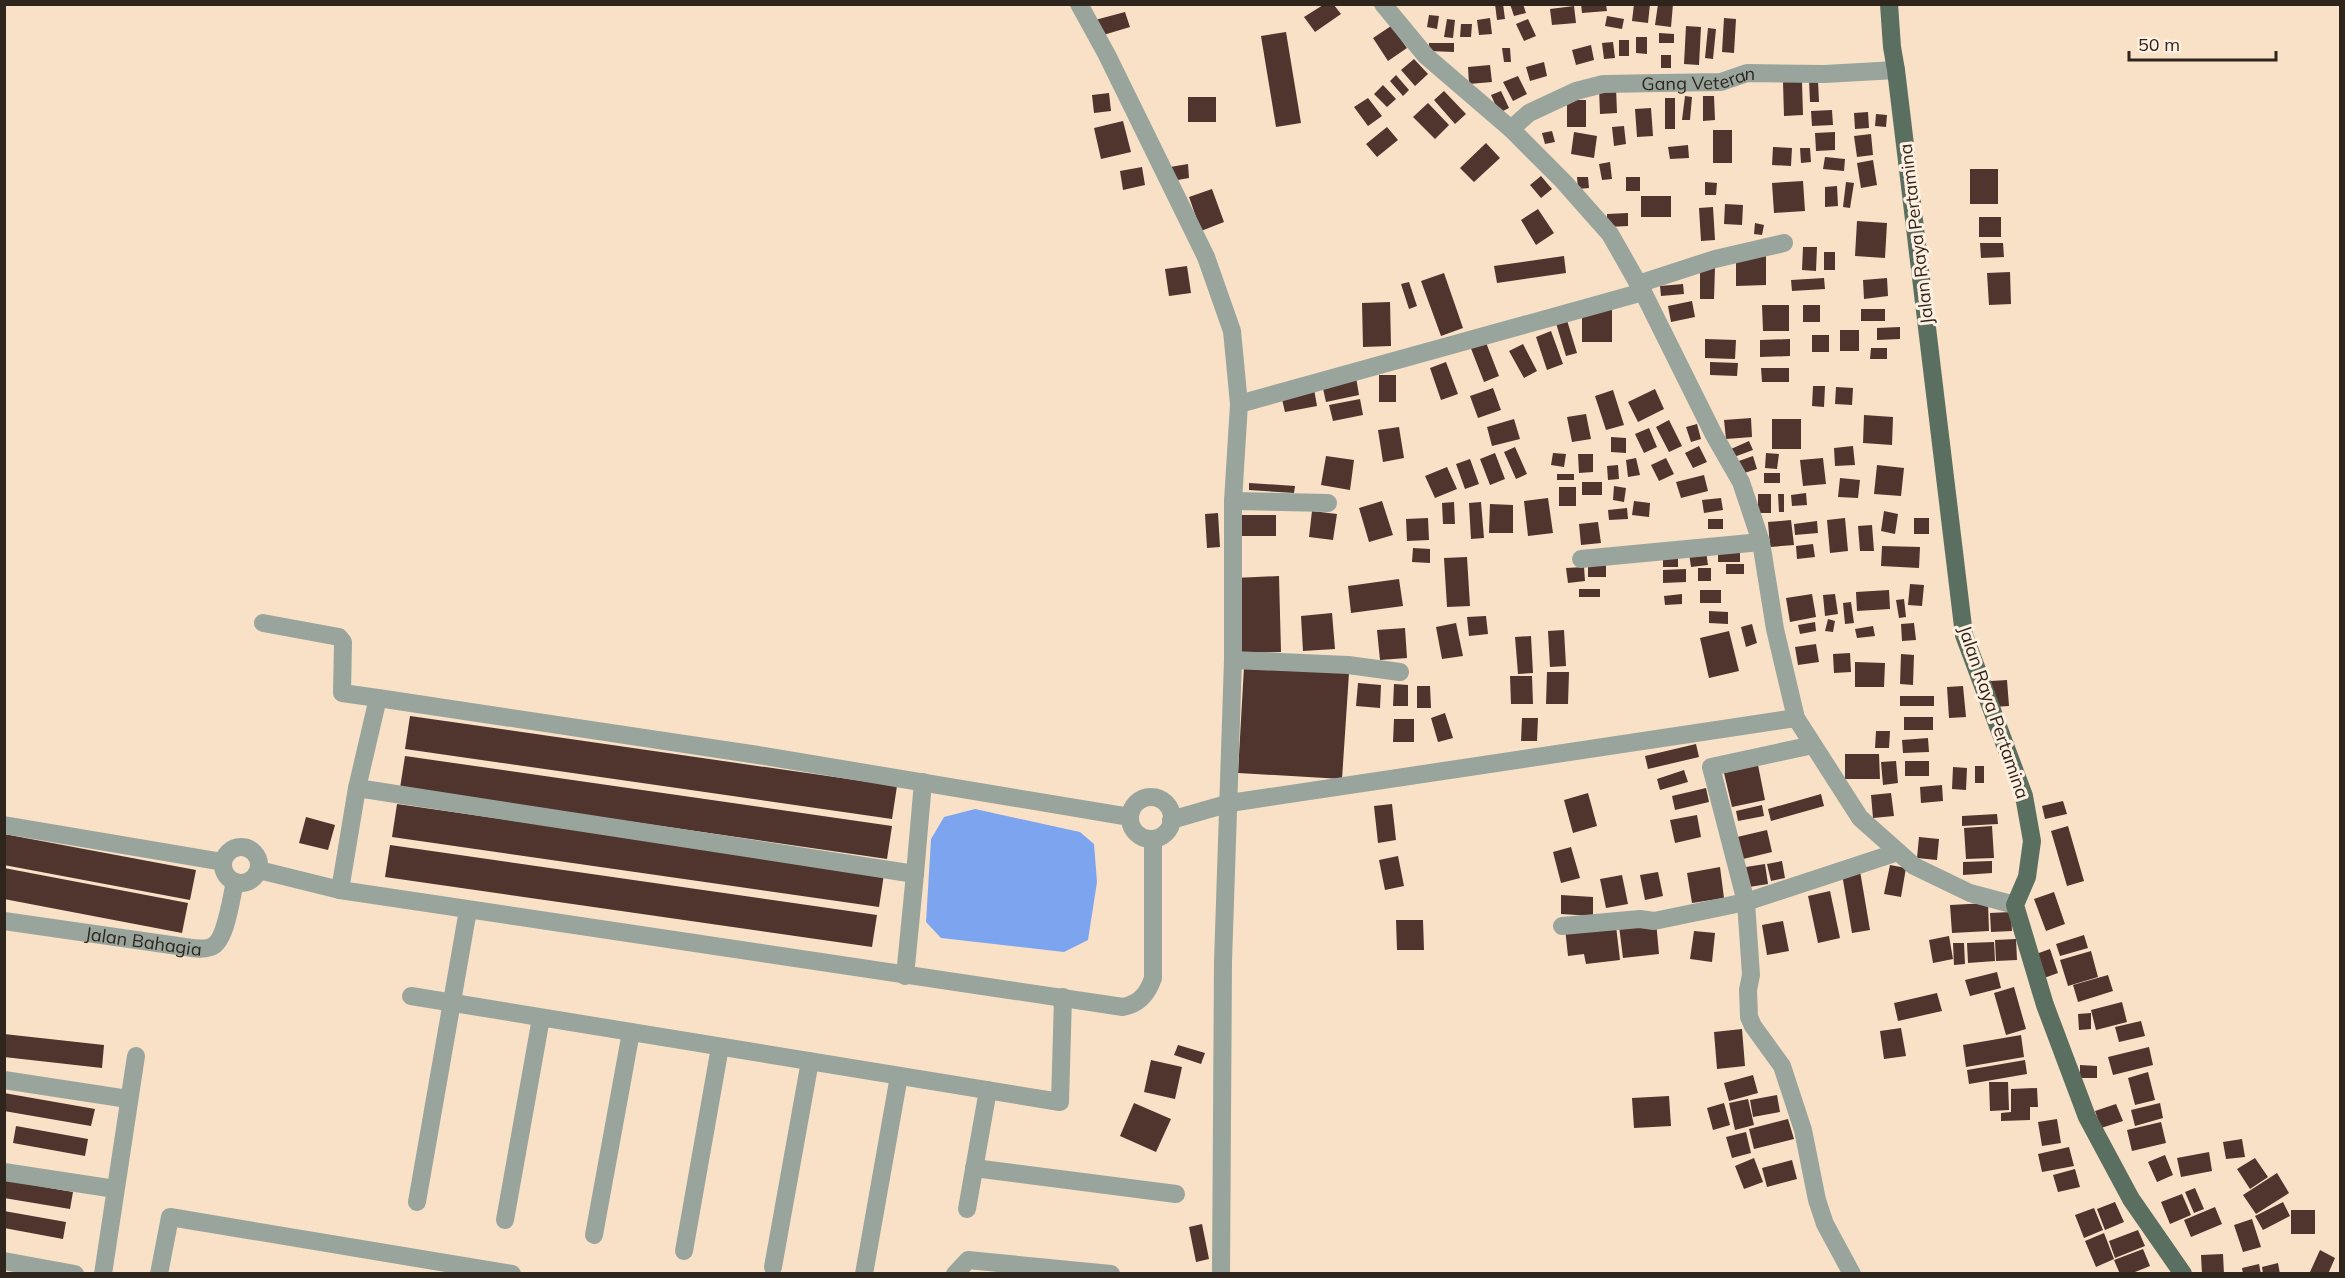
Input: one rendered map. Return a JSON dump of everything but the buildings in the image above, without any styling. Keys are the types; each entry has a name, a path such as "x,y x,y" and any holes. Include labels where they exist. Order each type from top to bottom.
{"main road":[{"name":"Jalan Raya Pertamina","path":"1889,4 1892,46 1964,635 2024,796 2032,841 2027,878 2015,905"},
{"path":"2015,905 2046,1005 2087,1117 2131,1199 2183,1274"}],"street":[{"path":"1079,4 1107,55 1206,257 1232,331 1239,404 1233,501 1230,803 1223,962 1221,1274"},
{"path":"1383,4 1426,56 1510,129 1563,181 1610,234 1640,288 1714,435 1741,482 1761,542 1775,629 1796,718 1860,818 1914,866 1970,893 2015,905"},
{"name":"Gang Veteran","path":"1510,129 1529,113 1576,91 1603,84 1720,82 1747,73 1824,74 1896,70"},
{"path":"1239,404 1640,288 1715,259 1784,243"},
{"path":"1233,501 1328,503"},
{"path":"1581,559 1761,542"},
{"path":"263,623 339,637 343,642 342,693 922,782 1130,817"},
{"path":"1233,660 1348,665 1400,672"},
{"path":"340,890 357,788 378,698"},
{"path":"1171,820 1230,803 1796,718"},
{"path":"1813,745 1712,767 1746,902 1751,967 1748,990 1749,1017 1782,1066 1803,1130 1825,1224 1852,1274"},
{"path":"905,976 922,782"},
{"path":"357,788 915,874"},
{"path":"1156,798 1167,806 1171,820 1166,832 1153,839 1145,838 1134,830 1130,817 1131,810 1142,800 1156,798"},
{"path":"4,825 223,862"},
{"path":"259,870 340,890 1123,1007 1134,1005 1148,991 1153,978 1153,839"},
{"path":"245,847 254,852 259,860 259,870 254,878 245,883 235,882 228,878 223,862 227,854 235,848 245,847"},
{"path":"1562,926 1640,919 1654,921 1746,902 1898,852"},
{"name":"Jalan Bahagia","path":"4,921 201,949 212,947 221,940 235,882"},
{"path":"417,1203 468,910"},
{"path":"411,996 1060,1102 1064,997"},
{"path":"505,1220 541,1018"},
{"path":"594,1236 631,1032"},
{"path":"684,1251 720,1047"},
{"path":"103,1274 135,1056"},
{"path":"773,1267 810,1061"},
{"path":"864,1274 899,1076"},
{"path":"4,1080 128,1099"},
{"path":"967,1209 988,1090"},
{"path":"974,1168 1176,1194"},
{"path":"4,1172 115,1189"},
{"path":"159,1274 170,1217 462,1269 512,1274"},
{"path":"955,1274 968,1260 1111,1274"},
{"path":"4,1261 75,1274"}],"water":[{"path":"975,809 1080,832 1094,844 1097,882 1088,940 1064,952 941,938 926,922 931,839 944,817"}]}
